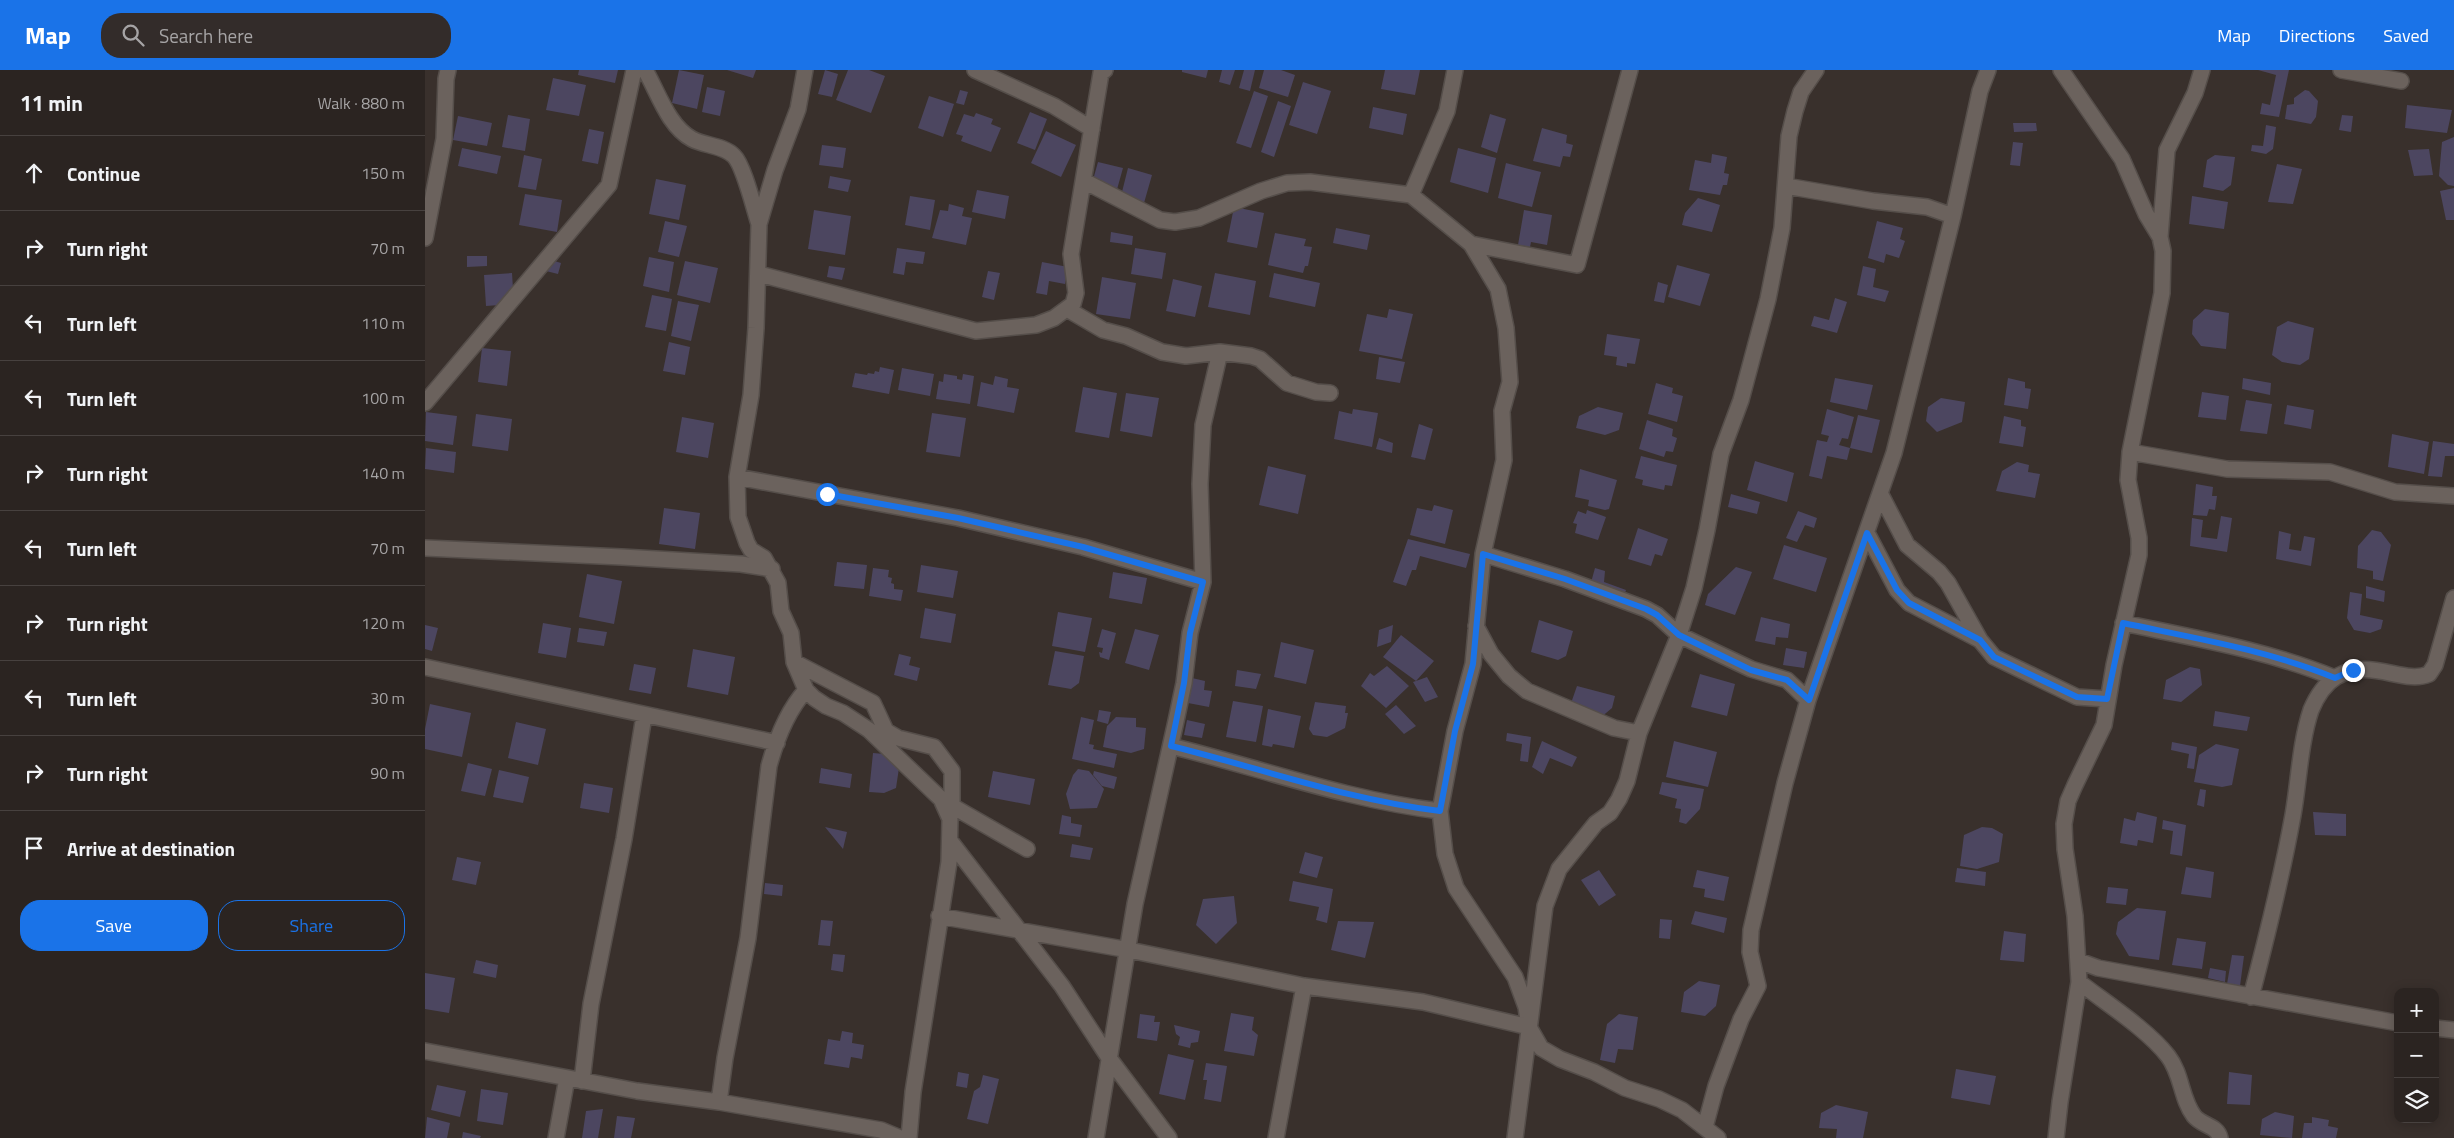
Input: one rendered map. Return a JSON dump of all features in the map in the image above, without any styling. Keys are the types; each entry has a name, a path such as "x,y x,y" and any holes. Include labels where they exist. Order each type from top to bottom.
{"street":[{"path":"425,238 444,139 446,79 449,70"},
{"path":"425,403 609,185 634,70"},
{"path":"645,70 670,116 682,132 699,142 729,152 737,160 759,224"},
{"path":"805,70 798,109 775,170 759,224 759,274 751,395 737,477 738,517 742,534 751,550 764,558 772,569 778,583 781,611 791,633 794,662 806,690 826,706 843,713 869,730 941,799 950,819 951,842 913,1092 909,1138"},
{"path":"975,70 1054,106 1091,129"},
{"path":"759,274 976,331 1036,324 1054,318 1073,304 1076,293 1071,254 1101,73 1105,70"},
{"path":"1411,195 1447,111 1455,70"},
{"path":"1471,244 1577,265 1629,70"},
{"path":"1515,1138 1545,906 1559,869 1596,823 1609,813 1619,799 1627,781 1639,733 1679,635 1707,530 1721,454 1741,400 1768,299 1782,228 1789,136 1795,110 1801,92 1816,70"},
{"path":"1705,1127 1714,1093 1741,1019 1758,986 1750,952 1751,930 1785,783 1809,700 1894,453 1953,216 1980,91 1988,70"},
{"path":"2061,70 2122,159 2146,214 2160,237"},
{"path":"2057,1138 2060,1102 2079,982 2079,961 2064,824 2068,801 2104,725 2107,699 2140,546 2128,480 2130,452 2162,293 2164,265 2160,237 2167,150 2195,93 2202,70"},
{"path":"2341,70 2401,81"},
{"path":"1084,182 1160,220 1175,222 1199,218 1261,191 1287,183 1310,182 1411,195 1471,244 1498,288 1506,328 1510,382 1502,411 1504,460 1483,554 1473,664 1455,731 1440,811 1445,854 1456,888 1515,977 1526,1007 1529,1027 1541,1048 1551,1055 1594,1072 1625,1088 1659,1099 1682,1110 1718,1138"},
{"path":"1786,186 1873,201 1927,207 1953,216"},
{"path":"1067,309 1103,330 1126,336 1162,352 1197,356 1221,352 1251,356 1260,359 1287,383 1316,392 1330,393"},
{"path":"1096,1138 1129,950 1135,904 1171,746 1184,683 1190,633 1203,582 1200,484 1203,425 1221,352"},
{"path":"2130,452 2227,469 2330,472 2395,492 2454,496"},
{"path":"737,477 968,520 1083,547 1203,582"},
{"path":"1881,495 1907,545 1939,572 1948,583 1980,640 1994,657 2077,697 2107,699"},
{"path":"1867,533 1897,590 1909,603 1980,640"},
{"path":"425,548 741,564 772,569"},
{"path":"1483,554 1565,579 1646,609 1657,615 1679,635 1751,670 1787,680 1809,700"},
{"path":"2251,997 2283,868 2311,710 2318,696 2335,678 2353,670 2371,669 2416,676 2429,674 2435,665 2454,598"},
{"path":"2123,623 2300,663 2335,678"},
{"path":"1476,626 1491,654 1509,676 1527,691 1614,728 1639,733"},
{"path":"794,662 873,703 886,731 899,738 934,747 952,771 952,806 1027,849"},
{"path":"425,666 643,716 777,743"},
{"path":"719,1102 725,1058 748,938 769,766 796,701 806,690"},
{"path":"556,1138 575,1080 591,1004 624,839 643,716"},
{"path":"1171,746 1266,773 1402,806 1440,811"},
{"path":"951,842 1062,986 1109,1058 1169,1138"},
{"path":"939,916 1129,950 1304,986 1423,1002 1529,1027"},
{"path":"2079,961 2098,968 2394,1022"},
{"path":"2079,982 2160,1048 2175,1067 2193,1115 2217,1131 2220,1138"},
{"path":"1277,1138 1304,986"},
{"path":"2439,1028 2454,1030"},
{"path":"425,1051 575,1080 719,1102 881,1130 900,1138"}],"building":[{"path":"579,70 618,70 615,83 578,75"},
{"path":"679,70 704,75 697,109 672,103"},
{"path":"727,70 756,70 753,78"},
{"path":"825,70 838,74 832,97 818,94"},
{"path":"848,70 869,70 885,76 871,113 836,100"},
{"path":"1182,70 1208,70 1206,78 1182,72"},
{"path":"1222,70 1235,70 1230,85 1219,82"},
{"path":"1244,70 1255,70 1250,91 1239,88"},
{"path":"1264,70 1281,70 1295,75 1288,97 1259,88"},
{"path":"1385,70 1420,70 1415,95 1381,89"},
{"path":"2258,70 2289,70 2279,117 2260,114 2262,103 2270,105 2276,75"},
{"path":"553,78 586,85 579,116 546,110"},
{"path":"1303,82 1331,91 1317,134 1289,125"},
{"path":"707,87 725,91 720,116 702,112"},
{"path":"960,90 968,92 964,105 956,103"},
{"path":"2305,90 2309,91 2318,101 2316,117 2311,124 2285,119 2287,105 2294,104 2294,98"},
{"path":"1254,91 1268,96 1251,148 1236,143"},
{"path":"929,96 954,104 943,137 918,128"},
{"path":"1278,101 1291,106 1274,157 1261,152"},
{"path":"2407,105 2452,110 2447,133 2405,128"},
{"path":"1373,107 1407,114 1403,135 1369,128"},
{"path":"1030,112 1047,119 1035,150 1017,143"},
{"path":"976,113 993,119 991,124 1001,128 991,152 961,141 963,136 956,134 964,114 974,117"},
{"path":"1490,114 1506,119 1497,153 1481,147"},
{"path":"508,115 530,119 525,151 502,147"},
{"path":"2342,115 2353,116 2351,132 2339,130"},
{"path":"458,116 492,123 487,146 453,140"},
{"path":"2013,123 2036,123 2037,131 2014,132"},
{"path":"2266,125 2276,127 2273,149 2266,154 2251,151 2252,145 2263,146"},
{"path":"1542,128 1567,135 1566,143 1573,145 1570,157 1563,156 1560,167 1533,161"},
{"path":"589,129 604,132 598,164 582,161"},
{"path":"1046,131 1076,145 1061,177 1031,163"},
{"path":"2454,137 2454,186 2448,185 2439,176 2442,142"},
{"path":"2013,142 2023,143 2020,166 2010,165"},
{"path":"822,145 846,148 843,168 819,165"},
{"path":"462,148 501,156 497,174 458,166"},
{"path":"1458,148 1496,158 1488,193 1450,182"},
{"path":"2429,149 2433,175 2414,176 2408,150"},
{"path":"1712,154 1727,157 1724,173 1729,174 1727,185 1723,185 1720,195 1689,190 1695,160 1711,163"},
{"path":"524,155 542,159 536,190 518,187"},
{"path":"2215,155 2235,157 2231,185 2223,191 2203,187 2207,160"},
{"path":"1098,162 1123,168 1116,193 1091,187"},
{"path":"1506,163 1541,172 1532,207 1498,198"},
{"path":"2277,164 2302,169 2293,204 2268,202"},
{"path":"1128,168 1152,175 1144,203 1121,196"},
{"path":"830,176 851,180 848,192 828,188"},
{"path":"656,179 686,185 679,220 649,214"},
{"path":"2454,188 2454,220 2446,220 2440,191"},
{"path":"977,190 1009,196 1005,219 972,212"},
{"path":"525,194 562,200 557,232 519,225"},
{"path":"910,196 935,200 930,230 905,225"},
{"path":"2192,196 2228,202 2224,229 2189,224"},
{"path":"1698,198 1720,205 1712,232 1682,225 1685,213"},
{"path":"949,204 964,208 962,216 972,218 966,245 932,238 940,210 948,211"},
{"path":"1234,207 1264,213 1257,248 1227,242"},
{"path":"814,210 851,216 845,255 808,249"},
{"path":"1524,210 1552,215 1547,245 1531,242 1530,247 1518,245"},
{"path":"665,221 687,226 679,257 658,252"},
{"path":"1877,221 1903,228 1900,239 1905,241 1899,258 1886,254 1884,263 1868,258"},
{"path":"1336,228 1370,235 1367,250 1333,243"},
{"path":"1111,232 1133,236 1132,245 1110,242"},
{"path":"1275,233 1306,239 1304,246 1312,247 1308,266 1305,266 1303,273 1268,265"},
{"path":"897,248 925,252 923,264 906,262 904,275 893,273"},
{"path":"1135,248 1166,253 1162,279 1131,274"},
{"path":"467,256 487,256 487,266 467,267"},
{"path":"649,257 674,262 669,292 643,286"},
{"path":"545,258 561,263 558,274 542,270"},
{"path":"685,261 718,268 710,303 677,295"},
{"path":"1042,262 1068,267 1065,284 1049,281 1047,295 1036,293"},
{"path":"1677,265 1710,274 1700,306 1668,297"},
{"path":"829,266 845,268 842,280 827,277"},
{"path":"1863,266 1876,269 1873,287 1889,291 1885,302 1857,295"},
{"path":"988,271 1000,273 994,300 982,297"},
{"path":"512,273 514,304 486,306 484,275"},
{"path":"1215,273 1256,281 1250,315 1208,307"},
{"path":"1274,273 1320,283 1315,307 1269,297"},
{"path":"1102,277 1136,283 1130,319 1096,314"},
{"path":"1173,279 1202,286 1195,317 1166,311"},
{"path":"1658,282 1668,285 1664,303 1654,301"},
{"path":"652,295 672,299 666,331 645,327"},
{"path":"1835,298 1847,302 1837,333 1811,326 1814,316 1829,320"},
{"path":"678,301 699,305 691,341 671,336"},
{"path":"1389,309 1413,314 1402,359 1359,351 1367,314 1387,318"},
{"path":"2205,309 2229,313 2226,349 2201,346 2192,334 2193,320"},
{"path":"2288,321 2314,328 2309,359 2300,365 2282,362 2272,355 2277,327"},
{"path":"1607,334 1640,339 1635,364 1627,363 1627,367 1616,365 1617,357 1604,355"},
{"path":"669,342 690,347 685,375 663,371"},
{"path":"482,348 511,351 507,386 478,382"},
{"path":"1379,357 1405,362 1400,383 1376,379"},
{"path":"880,367 894,370 889,394 852,387 855,373 874,374 875,371 879,372"},
{"path":"902,368 934,374 930,396 898,390"},
{"path":"944,374 957,376 957,379 962,380 963,374 974,376 970,404 936,399 939,381 943,382"},
{"path":"995,376 1008,379 1007,387 1019,389 1014,413 977,406 981,382 993,385"},
{"path":"1835,378 1873,385 1867,410 1830,402"},
{"path":"2008,378 2025,382 2025,388 2031,389 2028,409 2004,405"},
{"path":"2243,378 2271,383 2270,395 2242,389"},
{"path":"1656,383 1673,388 1672,393 1683,396 1677,422 1648,414"},
{"path":"1083,387 1117,393 1109,438 1075,432"},
{"path":"2202,392 2229,396 2226,420 2198,417"},
{"path":"1126,393 1159,398 1152,437 1120,431"},
{"path":"1941,398 1965,402 1962,422 1937,432 1926,421 1928,407"},
{"path":"2246,400 2272,404 2267,434 2240,431"},
{"path":"2287,405 2314,410 2311,429 2284,424"},
{"path":"1598,407 1623,413 1619,430 1605,435 1576,428 1579,416"},
{"path":"1353,409 1378,413 1372,447 1334,439 1339,411 1352,414"},
{"path":"1827,409 1854,417 1848,439 1842,438 1839,445 1850,448 1847,460 1827,456 1822,479 1809,476 1817,440 1827,442 1829,436 1821,434"},
{"path":"426,412 457,416 453,445 425,441"},
{"path":"932,413 966,418 960,457 926,452"},
{"path":"476,414 512,419 508,451 472,446"},
{"path":"1858,415 1880,420 1872,453 1850,448"},
{"path":"2004,416 2021,420 2021,426 2026,427 2023,447 1999,443"},
{"path":"682,417 714,423 708,458 676,452"},
{"path":"1647,420 1673,429 1672,436 1677,438 1673,452 1666,451 1664,457 1639,449"},
{"path":"1419,424 1433,429 1425,460 1411,457"},
{"path":"2392,434 2429,442 2424,474 2388,467"},
{"path":"1379,438 1393,443 1392,453 1376,449"},
{"path":"2433,441 2454,444 2454,456 2445,456 2442,477 2428,476"},
{"path":"426,448 456,452 454,473 425,469"},
{"path":"1641,456 1677,465 1672,486 1665,485 1664,490 1642,485 1643,480 1635,478"},
{"path":"1755,461 1794,473 1787,502 1747,490"},
{"path":"2017,462 2029,465 2028,472 2040,474 2035,498 1996,491 2002,471"},
{"path":"1268,466 1306,475 1298,514 1259,505"},
{"path":"1580,469 1617,480 1609,509 1605,510 1588,506 1589,500 1575,497"},
{"path":"2196,484 2213,487 2212,496 2217,496 2215,510 2209,509 2207,516 2193,515"},
{"path":"1731,494 1760,502 1757,514 1728,507"},
{"path":"1434,505 1453,510 1445,544 1410,535 1417,508 1432,511"},
{"path":"664,508 700,513 695,549 659,544"},
{"path":"1587,510 1606,517 1598,540 1575,533 1577,524 1573,523 1578,511 1586,514"},
{"path":"1798,511 1817,518 1814,528 1805,525 1797,542 1786,538"},
{"path":"2221,516 2232,518 2227,552 2190,546 2192,518 2203,520 2201,537 2217,539"},
{"path":"1638,528 1668,539 1662,556 1655,554 1651,566 1628,559"},
{"path":"2372,530 2381,532 2391,545 2383,581 2373,579 2373,571 2357,568 2358,546"},
{"path":"2279,531 2291,534 2289,549 2301,551 2304,536 2315,538 2311,566 2276,559"},
{"path":"1408,539 1470,554 1466,568 1420,556 1416,570 1412,570 1406,586 1393,582"},
{"path":"1784,545 1827,558 1816,592 1773,579"},
{"path":"837,562 867,565 864,589 834,586"},
{"path":"921,565 958,571 953,598 917,592"},
{"path":"1736,567 1752,572 1735,615 1705,605 1708,594"},
{"path":"873,568 889,570 888,577 892,578 891,583 894,584 894,589 903,590 901,601 869,596"},
{"path":"1595,568 1605,571 1604,582 1626,590 1623,598 1590,586"},
{"path":"1113,572 1147,578 1142,604 1109,598"},
{"path":"587,574 622,581 614,624 579,617"},
{"path":"2366,586 2385,591 2384,602 2366,598"},
{"path":"2350,592 2362,594 2360,615 2383,620 2381,629 2370,633 2354,630 2347,618"},
{"path":"925,608 956,614 951,643 920,638"},
{"path":"1058,612 1092,618 1085,652 1052,646"},
{"path":"1761,617 1790,624 1788,638 1776,637 1775,645 1755,641"},
{"path":"1539,620 1573,631 1566,656 1558,660 1531,652"},
{"path":"543,623 571,628 566,658 538,653"},
{"path":"425,625 438,628 432,651 425,649"},
{"path":"1393,625 1391,642 1377,647 1379,630"},
{"path":"579,628 607,632 604,646 577,642"},
{"path":"1102,629 1116,633 1109,660 1100,657 1099,652 1102,653 1103,648 1097,647"},
{"path":"1135,629 1159,635 1149,670 1125,663"},
{"path":"1401,635 1434,661 1416,681 1383,657"},
{"path":"1281,642 1314,650 1306,684 1274,677"},
{"path":"1786,648 1807,652 1804,668 1783,665"},
{"path":"693,649 735,657 728,695 687,687"},
{"path":"1055,651 1084,656 1079,683 1071,689 1048,685"},
{"path":"899,654 911,657 909,665 920,668 917,681 894,675"},
{"path":"634,664 656,668 651,694 629,690"},
{"path":"1387,666 1409,686 1386,708 1361,686 1370,673 1374,676"},
{"path":"2190,667 2200,669 2202,685 2181,702 2163,699 2166,680"},
{"path":"1237,670 1261,674 1256,689 1235,686"},
{"path":"1700,674 1735,684 1727,716 1691,707"},
{"path":"1427,677 1438,697 1425,702 1413,682"},
{"path":"1192,678 1205,681 1204,690 1212,691 1209,707 1188,703"},
{"path":"1577,686 1615,696 1612,708 1600,718 1570,706"},
{"path":"1233,701 1263,706 1256,742 1226,737"},
{"path":"1315,702 1346,706 1345,713 1348,713 1345,728 1327,737 1313,735 1309,729"},
{"path":"430,704 471,713 462,757 425,749 425,729"},
{"path":"1396,705 1416,726 1404,734 1385,714"},
{"path":"1268,709 1301,716 1294,748 1273,744 1272,747 1262,745"},
{"path":"1099,710 1111,712 1108,724 1097,721"},
{"path":"2215,711 2250,717 2247,731 2213,726"},
{"path":"1081,717 1094,720 1089,744 1094,745 1093,749 1117,754 1114,768 1072,759"},
{"path":"1116,717 1136,718 1136,727 1146,728 1144,749 1131,753 1103,747 1107,726"},
{"path":"1187,720 1205,724 1202,738 1184,735"},
{"path":"516,722 546,729 538,765 508,758"},
{"path":"1507,733 1531,737 1528,762 1520,761 1522,744 1506,741"},
{"path":"1542,741 1577,757 1572,767 1550,758 1543,774 1532,767"},
{"path":"1674,741 1717,752 1708,787 1666,777"},
{"path":"2172,742 2197,747 2194,769 2187,768 2189,754 2171,750"},
{"path":"2216,744 2239,749 2232,785 2222,787 2194,782 2199,755"},
{"path":"873,753 895,755 894,765 899,768 896,788 884,793 869,792"},
{"path":"468,763 492,769 485,796 461,791"},
{"path":"821,768 852,774 850,788 819,783"},
{"path":"1078,769 1089,771 1104,789 1097,808 1070,809 1066,794 1073,775"},
{"path":"499,770 529,777 523,803 493,797"},
{"path":"993,771 1035,779 1030,805 988,797"},
{"path":"1094,771 1117,777 1114,789 1102,786 1093,775"},
{"path":"1662,782 1704,789 1700,809 1686,824 1679,822 1681,809 1675,808 1677,799 1659,794"},
{"path":"584,783 613,788 609,813 580,808"},
{"path":"2200,789 2206,790 2204,807 2197,805"},
{"path":"2137,812 2157,817 2153,843 2138,840 2137,846 2120,843 2124,818 2135,821"},
{"path":"2313,812 2346,814 2346,836 2315,835"},
{"path":"1062,815 1071,817 1071,823 1082,825 1080,837 1059,834"},
{"path":"2163,820 2186,825 2182,856 2170,854 2173,831 2162,829"},
{"path":"825,827 847,832 843,849"},
{"path":"1982,827 1992,828 2003,834 1999,862 1977,869 1960,866 1964,835"},
{"path":"1072,844 1093,848 1090,860 1070,857"},
{"path":"1305,852 1323,857 1317,878 1299,873"},
{"path":"457,857 481,862 476,885 452,880"},
{"path":"2186,867 2214,872 2211,898 2181,894"},
{"path":"1957,868 1986,872 1985,886 1955,882"},
{"path":"1599,870 1616,895 1599,906 1581,880"},
{"path":"1697,870 1729,877 1724,901 1704,897 1705,889 1693,887"},
{"path":"1293,881 1333,889 1327,923 1316,920 1319,907 1289,901"},
{"path":"765,883 783,885 782,896 764,894"},
{"path":"2108,887 2128,889 2126,905 2106,903"},
{"path":"1234,896 1237,923 1216,944 1196,925 1203,899"},
{"path":"2137,908 2166,911 2159,960 2129,956 2116,934 2118,922"},
{"path":"1695,911 1727,918 1724,933 1691,924"},
{"path":"1660,919 1672,920 1670,939 1659,938"},
{"path":"821,920 833,921 830,946 818,945"},
{"path":"1338,921 1374,922 1365,958 1331,950"},
{"path":"2004,931 2026,934 2024,962 2000,960"},
{"path":"2177,938 2206,942 2202,969 2172,965"},
{"path":"833,954 845,955 843,972 831,970"},
{"path":"2232,955 2244,956 2240,986 2227,984"},
{"path":"476,960 498,965 496,978 473,973"},
{"path":"2210,968 2226,971 2225,982 2208,978"},
{"path":"425,973 455,978 449,1013 425,1009"},
{"path":"1699,981 1720,985 1716,1006 1705,1016 1681,1012 1684,992"},
{"path":"1231,1013 1254,1017 1252,1030 1258,1035 1254,1056 1224,1051"},
{"path":"1140,1014 1155,1016 1154,1022 1160,1022 1157,1041 1137,1038"},
{"path":"1619,1014 1638,1017 1633,1050 1618,1049 1615,1063 1600,1060 1607,1024"},
{"path":"1174,1025 1200,1031 1198,1042 1191,1043 1190,1048 1178,1045 1180,1037 1176,1034"},
{"path":"842,1031 853,1033 852,1043 864,1045 862,1059 851,1057 849,1068 824,1064 828,1039 840,1041"},
{"path":"1168,1054 1194,1060 1185,1100 1159,1094"},
{"path":"1206,1063 1227,1066 1221,1102 1204,1099 1207,1080 1203,1080"},
{"path":"1956,1069 1996,1076 1990,1105 1951,1098"},
{"path":"958,1072 969,1074 967,1088 956,1086"},
{"path":"2229,1072 2252,1075 2250,1105 2227,1104"},
{"path":"983,1075 999,1079 988,1124 967,1119 974,1091 980,1087"},
{"path":"437,1085 466,1091 460,1117 431,1110"},
{"path":"481,1089 508,1093 503,1125 477,1121"},
{"path":"1836,1105 1868,1112 1863,1138 1836,1138 1837,1129 1819,1128 1821,1113"},
{"path":"603,1109 598,1138 582,1138 586,1111"},
{"path":"2275,1112 2294,1116 2292,1138 2260,1135 2262,1119"},
{"path":"617,1116 635,1118 631,1138 614,1138"},
{"path":"427,1117 450,1123 447,1138 425,1138"},
{"path":"2312,1117 2329,1120 2328,1126 2338,1128 2336,1138 2302,1138 2304,1123 2312,1123"},
{"path":"463,1132 481,1136 480,1138 462,1138"}],"route":[{"path":"827,494 958,518 1083,547 1203,582 1190,633 1184,683 1171,746 1266,773 1402,806 1440,811 1455,731 1473,664 1483,554 1565,579 1646,609 1657,615 1679,635 1751,670 1787,680 1803,692 1809,700 1867,533 1897,590 1909,603 1919,610 1980,640 1994,657 2077,697 2107,699 2123,623 2300,663 2335,678 2353,670"}]}
